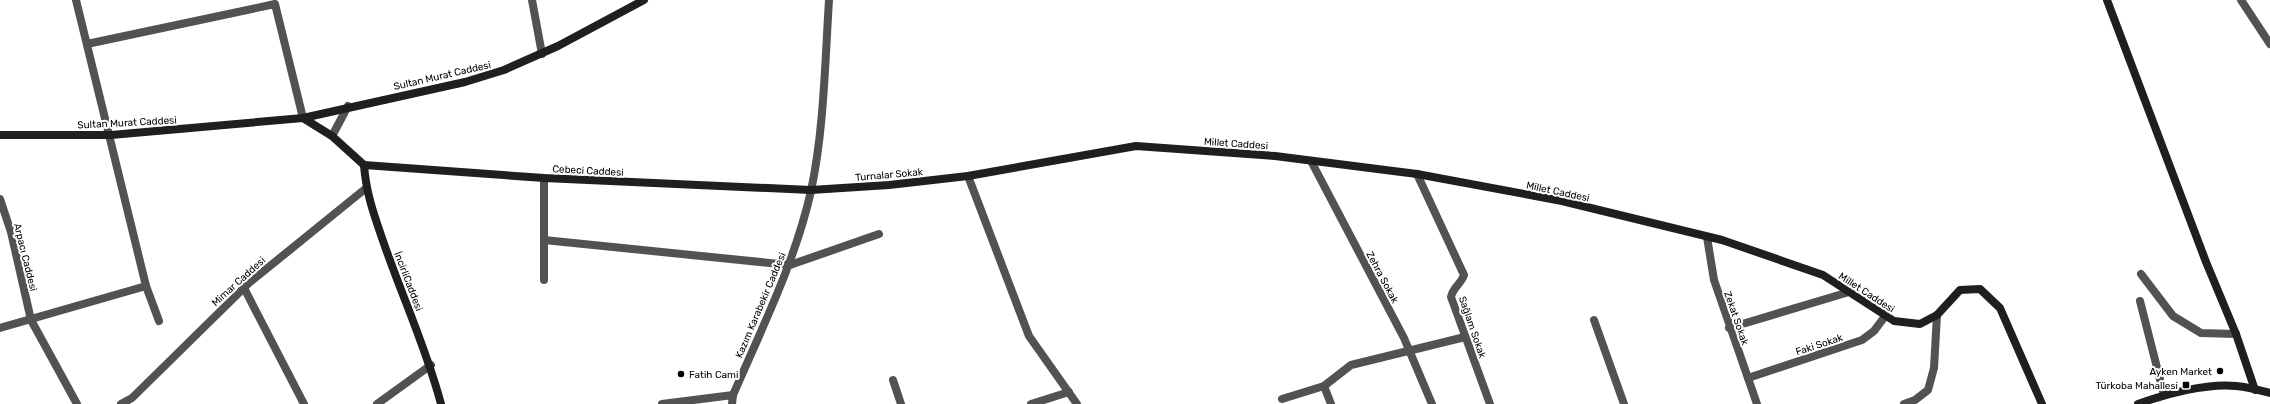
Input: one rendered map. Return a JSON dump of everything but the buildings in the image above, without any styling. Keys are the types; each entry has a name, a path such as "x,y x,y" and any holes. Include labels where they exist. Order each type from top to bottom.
{"street":[{"path":"76,0 111,135 146,286 159,321"},
{"path":"532,0 542,54"},
{"name":"Sultan Murat Caddesi","path":"0,135 111,135 303,118 348,106 465,82 504,70 542,54 629,3 644,0"},
{"name":"Kazım Karabekir Caddesi","path":"732,404 733,395 790,265 811,190 818,144 829,0"},
{"path":"2106,0 2206,262 2236,334 2256,390"},
{"path":"2241,0 2270,44"},
{"path":"87,44 275,2 303,118 332,136 364,165"},
{"path":"332,136 348,106"},
{"name":"Millet Caddesi","path":"968,176 1136,146 1275,156 1417,174 1562,201 1707,237 1823,275 1894,321 1920,324 1937,315 1960,290 1980,289 2000,308 2042,404"},
{"name":"Zehra Sokak","path":"1311,161 1409,350 1432,404"},
{"name":"Cebeci Caddesi","path":"364,165 544,178 811,190"},
{"name":"İncirliCaddesi","path":"364,165 365,188 390,262 431,365 441,404"},
{"name":"Sağlam Sokak","path":"1417,174 1464,275 1462,281 1453,288 1451,297 1490,404"},
{"path":"968,176 1029,336 1077,404"},
{"name":"Turnalar Sokak","path":"811,190 889,185 968,176"},
{"path":"544,178 544,280"},
{"name":"Mimar Caddesi","path":"121,404 133,401 244,288 365,188"},
{"name":"Arpacı Caddesi","path":"0,199 11,232 31,320 77,404"},
{"path":"544,240 790,265 880,234"},
{"name":"Zekat Sokak","path":"1707,237 1714,280 1729,328 1757,404"},
{"path":"2141,274 2173,316 2201,334 2236,334"},
{"path":"0,328 31,320 84,302 146,286"},
{"path":"244,288 304,404"},
{"path":"1729,328 1850,292"},
{"path":"2140,301 2164,394"},
{"name":"Faki Sokak","path":"1748,378 1862,340 1874,331 1886,315"},
{"path":"1904,404 1915,400 1928,390 1934,368 1937,315"},
{"path":"1594,320 1624,404"},
{"path":"1282,399 1324,386 1351,365 1465,337"},
{"path":"377,404 431,365"},
{"path":"893,380 901,404"},
{"path":"1324,386 1331,404"},
{"path":"2138,404 2164,394 2187,390 2235,386 2270,392"},
{"path":"1031,404 1069,392"},
{"path":"662,404 733,395"}],"place":[{"name":"Ayken Market","path":"2220,371"},
{"name":"Fatih Cami","path":"681,374"},
{"name":"Türkoba Mahallesi","path":"2186,385"}]}
